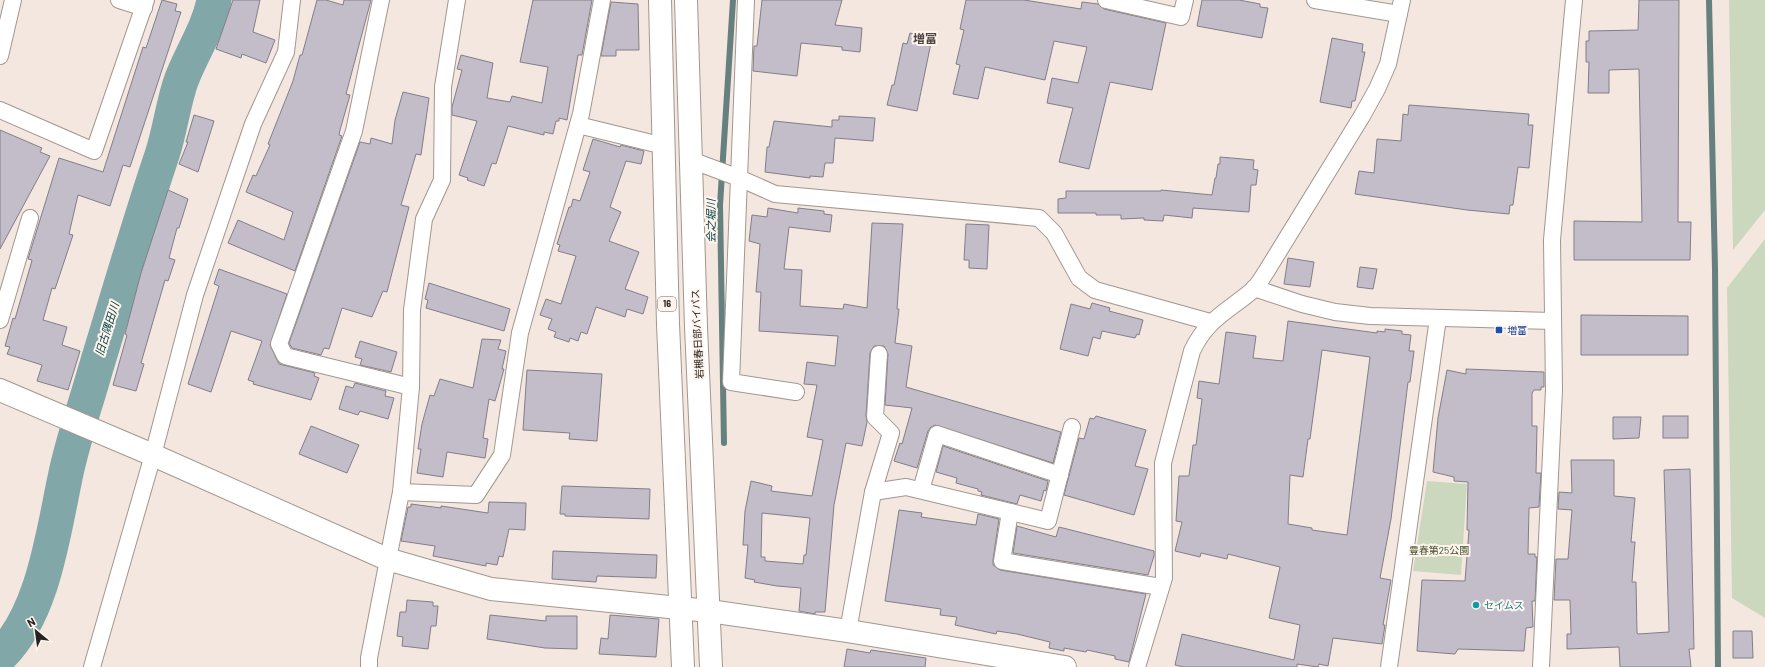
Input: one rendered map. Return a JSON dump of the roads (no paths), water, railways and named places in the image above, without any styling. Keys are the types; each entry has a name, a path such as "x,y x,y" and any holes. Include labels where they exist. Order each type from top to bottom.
{"main road":[{"name":"16","path":"660,0 668,332 683,667"},
{"name":"岩槻春日部バイパス","path":"686,0 696,326 709,612 710,667"},
{"path":"0,390 153,455 387,559 491,589 709,612 848,631 1065,667"}],"street":[{"path":"0,56 13,0"},
{"path":"0,110 94,151 145,4 119,0"},
{"path":"92,667 153,455 195,295 253,124 286,52 292,0"},
{"path":"381,0 354,132 279,344 285,356 411,387"},
{"path":"369,667 369,658 387,559 401,492 411,387 412,310 424,219 442,180 442,87 457,0"},
{"path":"401,492 476,495 502,455 520,333 578,124 602,0"},
{"path":"746,0 731,382 796,392"},
{"path":"1106,0 1181,17 1185,0"},
{"path":"1137,667 1164,578 1163,463 1192,351 1198,337 1210,322 1254,288 1297,222 1377,89 1388,64 1401,7 1315,0"},
{"path":"1541,667 1554,390 1552,240 1574,0"},
{"path":"578,124 664,146"},
{"path":"691,160 739,178 774,194 1039,218 1054,232 1079,278 1095,290 1210,322"},
{"path":"0,320 30,218"},
{"path":"1254,288 1302,304 1335,312 1370,316 1552,321"},
{"path":"1389,667 1438,318"},
{"path":"848,631 873,492 891,433 875,417 880,354"},
{"path":"873,492 906,487 1048,521 1072,427"},
{"path":"921,490 937,434 1060,475"},
{"path":"1010,512 1002,561 1161,587"}],"waterway":[{"name":"旧古隅田川","path":"0,656 15,639 27,619 44,573 71,451 79,424 165,146 181,81 204,31 214,0"},
{"name":"会之堀川","path":"724,443 720,205 733,0"},
{"path":"1709,0 1715,269 1718,667"}],"place":[{"name":"増富","path":"1499,330"},
{"name":"セイムス","path":"1476,605"}],"district":[{"name":"増富","path":"925,39"}],"park label":[{"name":"豊春第25公園","path":"1439,550"}]}
